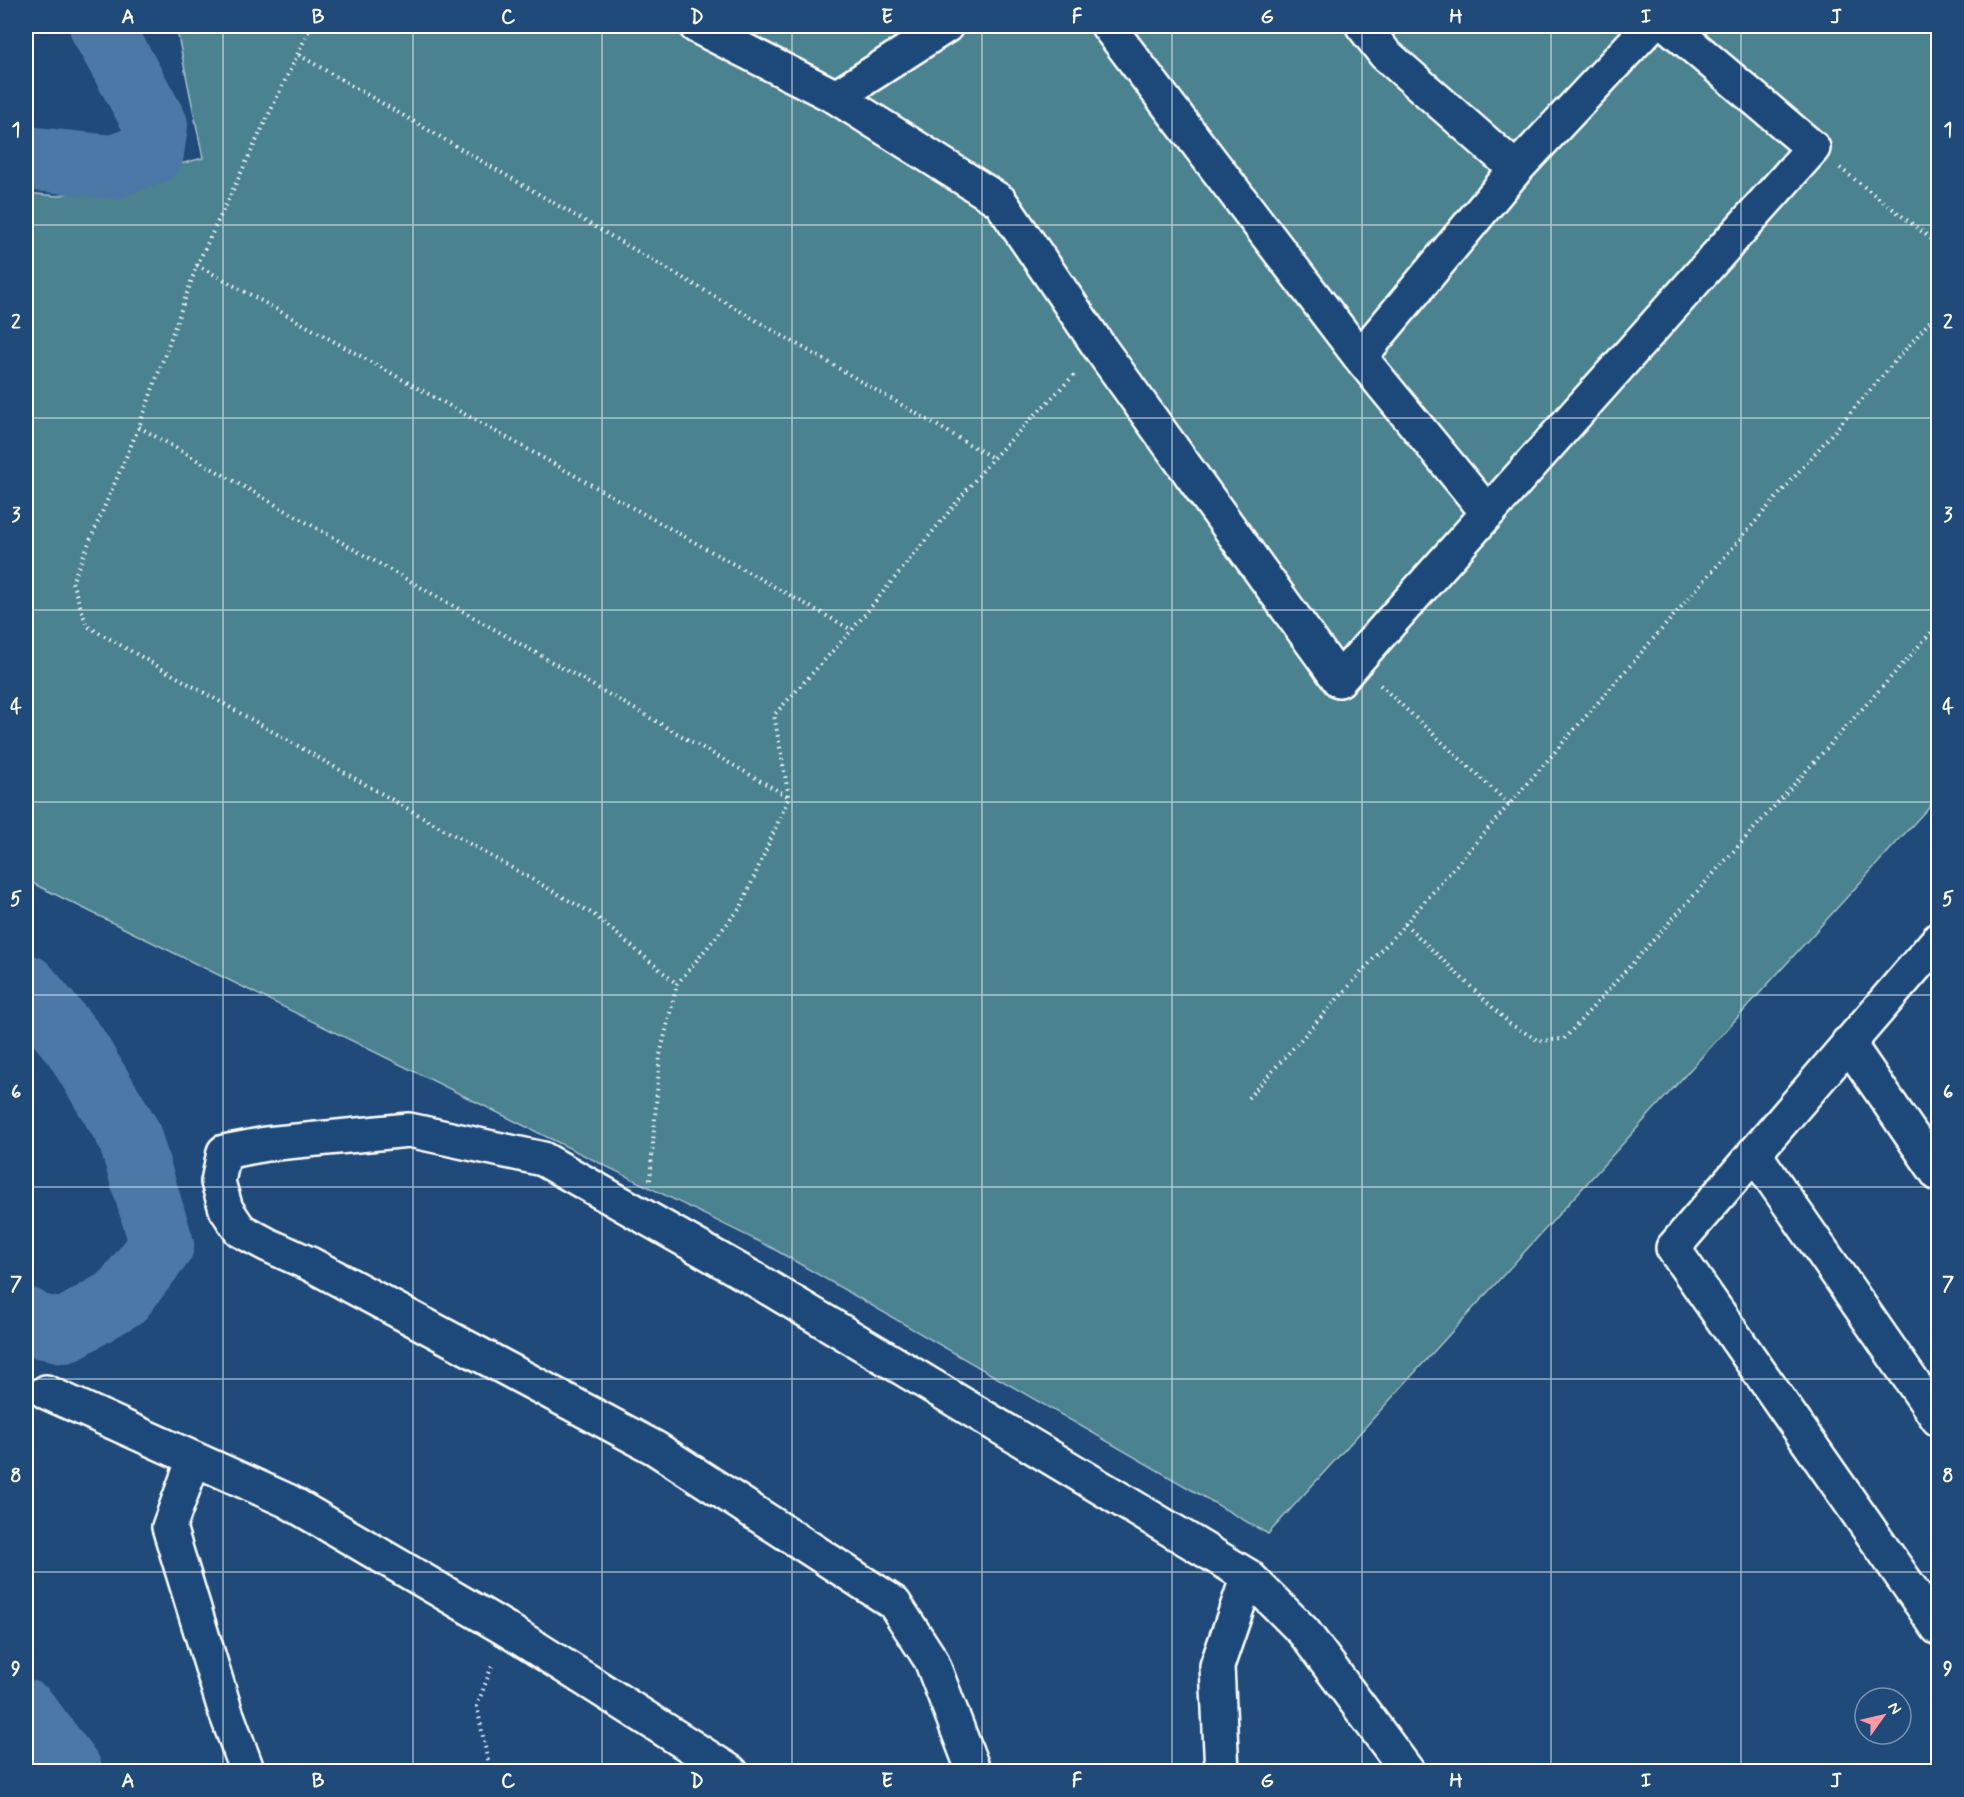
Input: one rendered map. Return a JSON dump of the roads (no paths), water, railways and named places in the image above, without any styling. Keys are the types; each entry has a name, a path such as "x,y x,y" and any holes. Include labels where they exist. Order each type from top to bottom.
{"street":[{"path":"696,26 836,97 1000,201 1100,348 1339,680 1813,148 1670,26"},
{"path":"836,97 946,26"},
{"path":"1108,26 1360,357 1487,513"},
{"path":"1363,26 1385,54 1516,169"},
{"path":"1360,357 1516,169 1650,26"},
{"path":"1938,940 1674,1248 1938,1628"},
{"path":"1848,1043 1935,1160"},
{"path":"974,1772 931,1660 894,1603 655,1448 310,1264 240,1230 226,1209 218,1182 224,1152 266,1144 409,1130 543,1159 754,1279 1248,1576 1304,1632 1408,1772"},
{"path":"1754,1153 1938,1419"},
{"path":"46,1392 288,1502 506,1629 731,1772"},
{"path":"194,1459 169,1527 225,1710 248,1772"},
{"path":"1222,1772 1217,1666 1248,1576"}],"waterway":[{"path":"26,158 113,167 152,153 156,125 101,26"},
{"path":"26,986 75,1045 129,1135 162,1245 122,1297 64,1331 30,1324 26,1319"},
{"path":"26,1712 71,1772"}]}
